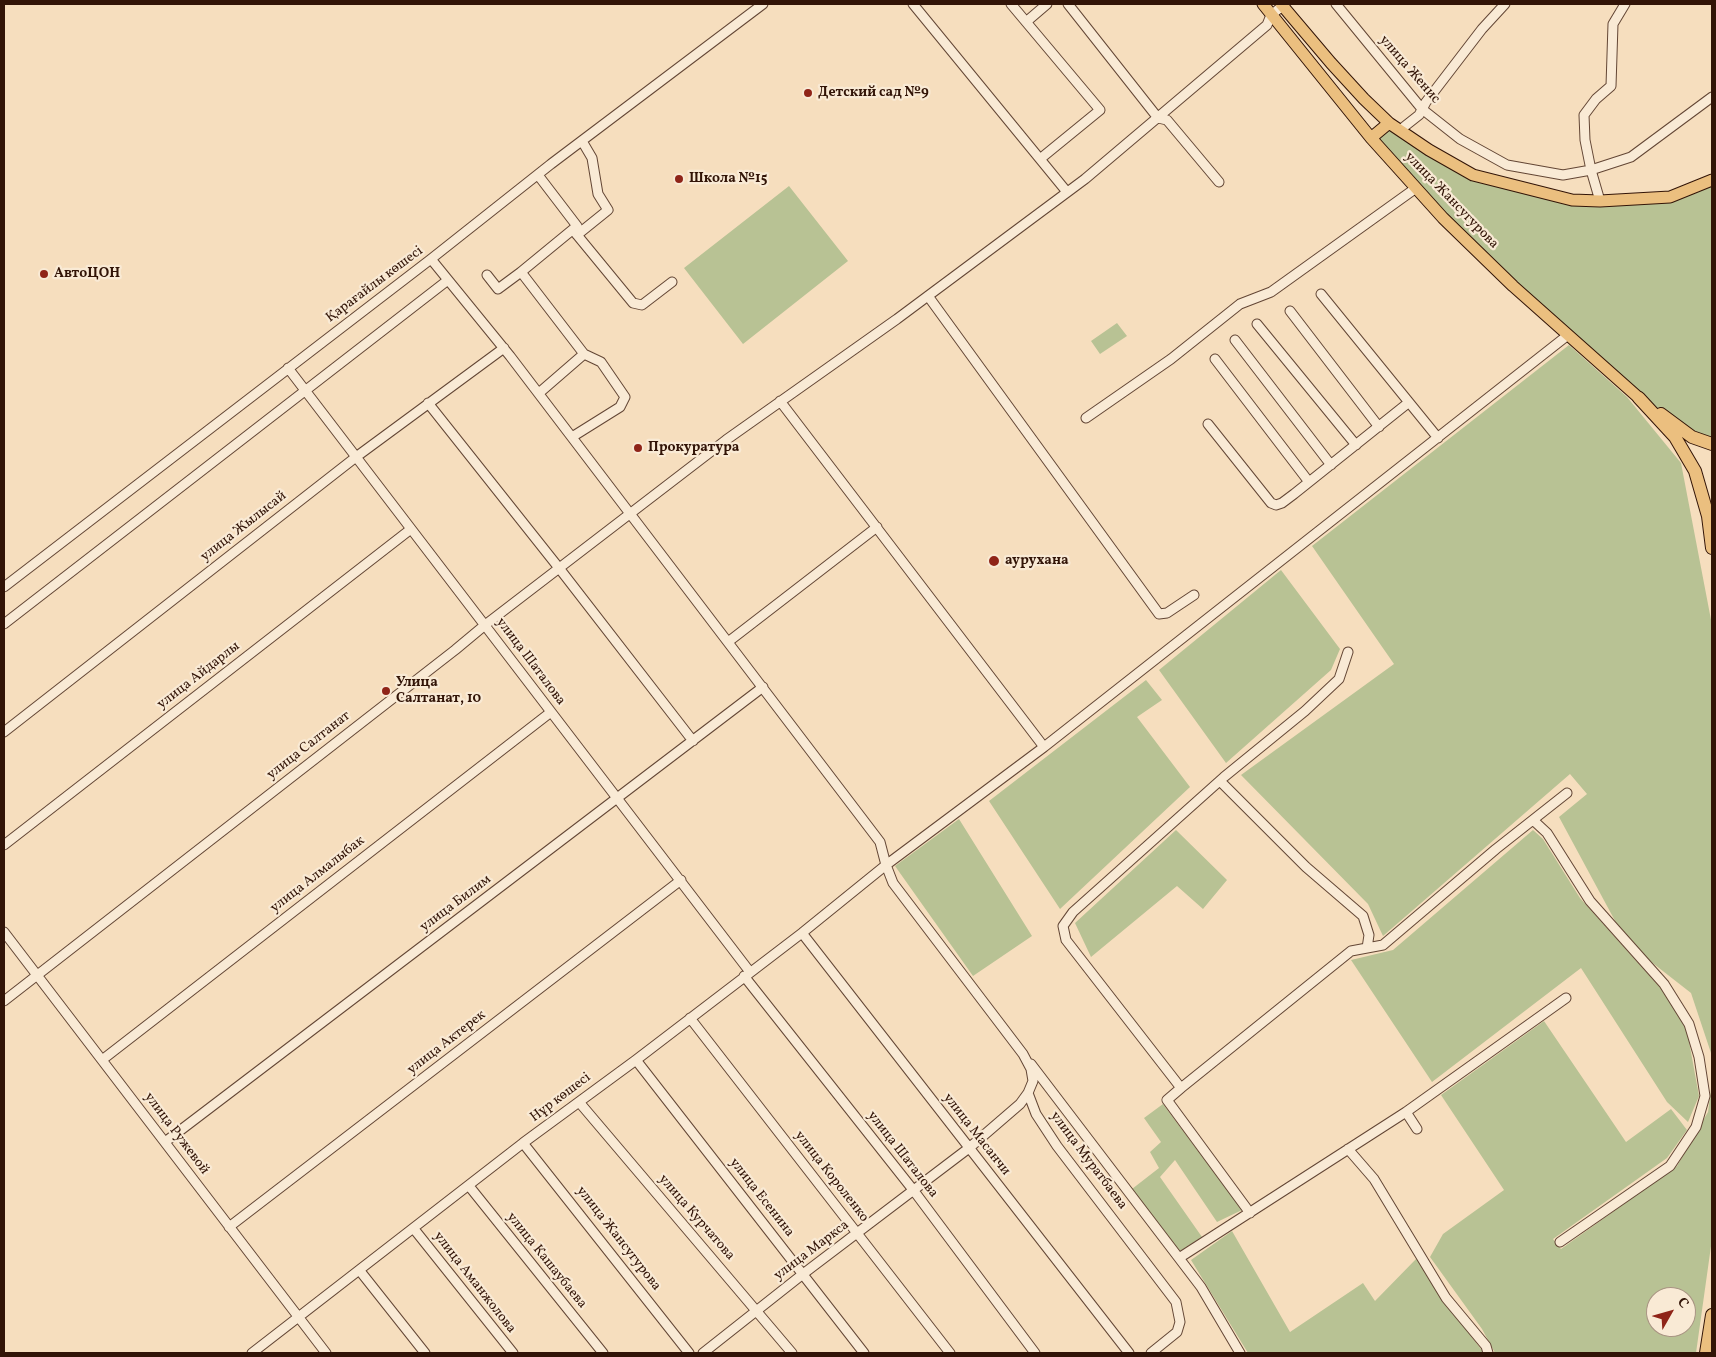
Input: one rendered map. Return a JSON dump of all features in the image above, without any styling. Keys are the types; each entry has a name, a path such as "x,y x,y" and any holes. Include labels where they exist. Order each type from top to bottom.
{"highway":[{"path":"1639,398 1692,437 1712,444"},
{"path":"1639,398 1675,437 1695,471 1708,516 1712,548"},
{"path":"1706,1353 1712,1315"}],"main road":[{"name":"улица Жансугурова","path":"1263,4 1371,138 1443,218 1507,280 1639,398"},
{"name":"улица Жансугурова","path":"1283,4 1337,70 1389,123 1429,150 1474,175 1572,200 1600,201 1670,197 1712,180"},
{"path":"1371,138 1389,123"}],"street":[{"name":"Қарағайлы көшесі","path":"4,587 431,260 582,141 763,4"},
{"path":"913,4 1067,192"},
{"path":"1011,4 1100,110 1040,159"},
{"path":"1026,22 1048,4"},
{"path":"1068,4 1158,118 1167,120 1219,182"},
{"name":"улица Салтанат","path":"4,1001 485,625 726,440 928,296 1085,179 1267,26 1271,15 1283,4"},
{"name":"улица Женис","path":"1336,4 1422,109 1460,139 1506,165 1563,175 1591,170 1631,157 1712,97"},
{"path":"1400,130 1419,115 1482,29 1505,4"},
{"path":"1600,201 1585,140 1584,115 1596,99 1611,86 1613,24 1625,4"},
{"path":"487,275 498,289 608,210 598,194 592,158 582,141"},
{"path":"538,175 577,226 575,232"},
{"path":"1086,418 1172,359 1240,304 1271,292 1416,188"},
{"path":"575,232 633,303 642,305 672,282"},
{"name":"улица Муратбаева","path":"431,260 539,393 880,842 886,866 893,883 1024,1054 1031,1069 1033,1080 1028,1093 1036,1114 1057,1146 1176,1302 1180,1322 1177,1332 1151,1353"},
{"path":"521,272 584,354 601,362 625,397 620,406 572,436"},
{"path":"4,624 448,280"},
{"path":"1321,294 1438,438"},
{"path":"928,296 1159,614 1167,613 1194,595"},
{"path":"1290,311 1379,427"},
{"path":"1256,324 1356,445"},
{"name":"Нұр көшесі","path":"252,1353 523,1143 636,1060 886,866 1044,747 1568,335"},
{"path":"1235,340 1331,465"},
{"name":"улица Жылысай","path":"4,732 356,457 504,348"},
{"path":"539,393 584,354"},
{"path":"1215,359 1309,482"},
{"name":"улица Шаталова","path":"288,368 618,798 680,880 747,974 914,1191 1035,1353"},
{"path":"780,401 1044,747"},
{"path":"428,403 693,741"},
{"path":"1208,424 1272,504 1276,505 1282,503 1408,403"},
{"path":"728,642 876,527"},
{"name":"улица Айдарлы","path":"4,845 411,528"},
{"path":"1181,1088 1066,940 1063,926 1073,912 1220,781 1304,711 1339,679 1348,652"},
{"name":"улица Билим","path":"165,1142 763,687"},
{"name":"улица Алмалыбак","path":"102,1060 551,712"},
{"path":"1220,781 1306,867 1363,916 1369,935 1367,948"},
{"path":"1250,1213 1167,1100 1351,951 1383,945 1496,849 1567,793"},
{"path":"1533,820 1547,833 1590,901 1664,984 1689,1024 1699,1057 1705,1096 1696,1126 1670,1166 1560,1242"},
{"name":"улица Актерек","path":"230,1227 680,880"},
{"name":"улица Ружевой","path":"4,932 326,1353"},
{"name":"улица Масанчи","path":"802,933 1129,1353"},
{"path":"1179,1258 1406,1112 1566,998"},
{"name":"улица Короленко","path":"690,1018 950,1353"},
{"path":"1024,1054 1201,1287 1240,1353"},
{"name":"улица Есенина","path":"636,1060 864,1353"},
{"name":"улица Маркса","path":"703,1353 803,1274 969,1148 1020,1104 1028,1093"},
{"name":"улица Курчатова","path":"578,1102 792,1353"},
{"path":"1406,1112 1417,1129"},
{"name":"улица Жансугурова","path":"523,1143 689,1353"},
{"path":"1348,1149 1374,1179 1446,1298 1486,1346 1488,1353"},
{"name":"улица Кашаубаева","path":"469,1186 602,1353"},
{"name":"улица Аманжолова","path":"414,1229 512,1353"},
{"path":"360,1271 425,1353"}],"green space":[{"path":"1389,123 1473,175 1584,201 1670,197 1712,179 1712,444 1639,398 1469,243 1371,138"},
{"path":"789,186 848,261 743,344 684,268"},
{"path":"1117,323 1127,336 1100,354 1091,341"},
{"path":"1569,345 1627,397 1681,463 1712,625 1712,1056 1691,993 1627,943 1559,817 1587,794 1570,774 1383,936 1368,904 1241,775 1394,664 1312,546"},
{"path":"1281,570 1340,649 1331,670 1226,763 1159,670"},
{"path":"1146,680 1162,700 1137,717 1190,787 1060,909 989,801"},
{"path":"959,819 1032,936 973,976 895,866"},
{"path":"1176,830 1227,880 1203,909 1177,886 1091,957 1075,923"},
{"path":"1533,830 1543,839 1580,898 1664,992 1686,1025 1699,1096 1688,1122 1667,1102 1581,968 1432,1082 1351,960 1393,950"},
{"path":"1544,1021 1626,1142 1671,1109 1687,1130 1667,1158 1553,1239 1561,1249 1677,1166 1708,1112 1711,1089 1712,1239 1696,1353 1495,1353 1482,1329 1430,1257 1443,1234 1504,1190 1441,1095"},
{"path":"1163,1104 1242,1210 1217,1222 1175,1160 1160,1177 1202,1237 1180,1251 1132,1189 1159,1168 1150,1152 1161,1142 1144,1118"},
{"path":"1232,1231 1290,1332 1363,1283 1375,1301 1417,1258 1439,1294 1484,1353 1248,1353 1191,1260"}],"place":[{"name":"Детский сад №9","path":"808,93"},
{"name":"Школа №15","path":"679,179"},
{"name":"АвтоЦОН","path":"44,274"},
{"name":"Прокуратура","path":"638,448"},
{"name":"аурухана","path":"994,561"},
{"name":"Улица Салтанат, 10","path":"386,691"}]}
